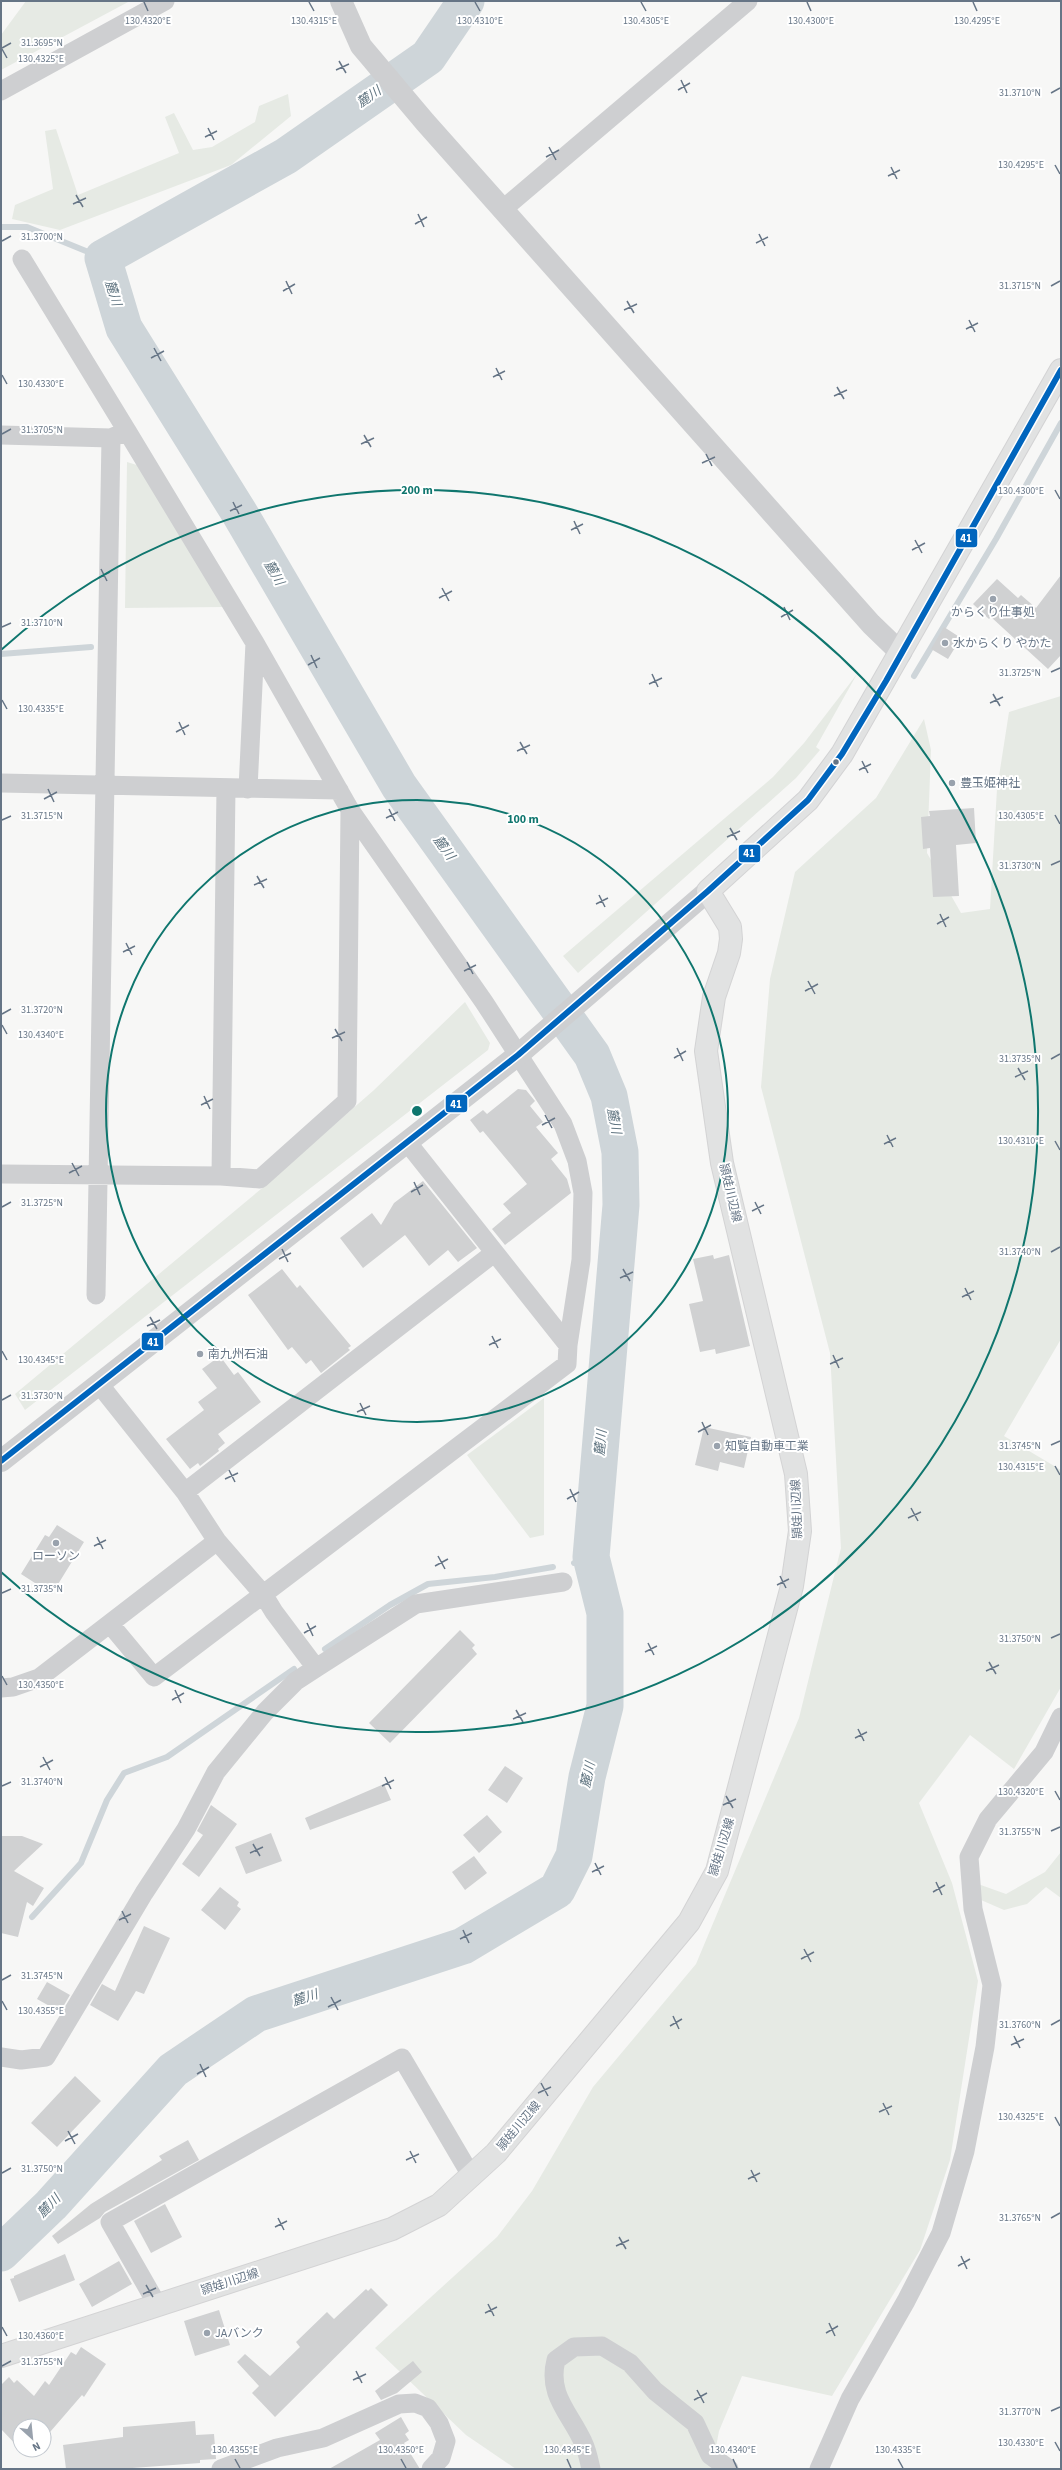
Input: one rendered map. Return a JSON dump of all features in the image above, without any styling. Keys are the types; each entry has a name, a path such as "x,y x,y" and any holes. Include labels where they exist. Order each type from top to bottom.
{"main road":[{"path":"708,891 808,800 842,754 901,653 1061,370"},
{"name":"頴娃川辺線","path":"1,2356 158,2306 392,2228 439,2205 472,2177 496,2153 689,1922 717,1871 792,1586 800,1531 796,1474 722,1163 706,1051 714,997 729,953 731,939 730,927 708,891"}],"street":[{"path":"1,91 165,1"},
{"path":"340,1 362,46 425,122 870,624 901,653"},
{"path":"502,210 748,1"},
{"path":"22,259 119,434 255,643 350,810 484,1002 523,1051 563,1124 577,1161 583,1193 581,1260 568,1345 567,1364 154,1677 110,1624"},
{"path":"1,435 119,434"},
{"path":"96,1295 96,1175 104,784 119,434"},
{"path":"248,789 255,643"},
{"path":"1,783 339,790"},
{"path":"221,1176 226,788"},
{"path":"1,1174 221,1176 260,1179 347,1101 350,810"},
{"path":"1,1462 523,1051 708,891"},
{"path":"407,1142 568,1345"},
{"path":"185,1492 494,1253"},
{"path":"99,1384 185,1492 217,1541 264,1594 274,1612 316,1668"},
{"path":"1,1688 13,1687 39,1678 217,1541"},
{"path":"1,2057 21,2060 46,2057 144,1893 186,1829 216,1772 265,1712 296,1681 416,1604 563,1582"},
{"path":"819,2469 850,2399 906,2301 942,2233 965,2151 985,2047 992,1985 973,1909 969,1857 988,1819 1044,1752 1061,1717"},
{"path":"158,2306 110,2222 402,2058 472,2177"},
{"path":"591,2469 584,2443 557,2395 553,2374 556,2360 574,2347 602,2346 630,2363 654,2391 695,2423 710,2455 729,2469"},
{"path":"221,2469 277,2448 323,2438 399,2404 415,2403 428,2408 439,2423 446,2441 441,2458 431,2469"}],"shaded area":[{"path":"26,1 130,1 1,70 1,35"},
{"path":"288,94 291,116 231,165 60,230 12,219 15,205 53,189 45,131 56,129 78,195 179,153 165,117 174,113 193,150 212,147 255,122 259,106"},
{"path":"127,462 140,466 223,607 125,608"},
{"path":"857,674 816,747 820,750 796,778 578,973 563,956 773,777 804,743"},
{"path":"1061,696 1061,1339 1004,1436 1061,1470 1061,1687 1014,1769 970,1735 919,1803 952,1883 978,1981 950,2160 920,2250 832,2396 742,2376 719,2431 712,2469 516,2469 466,2435 375,2348 497,2237 532,2191 593,2087 696,1964 799,1718 841,1548 830,1353 761,1087 770,979 795,872 876,798 924,719 931,750 927,853 961,913 990,909 997,789 1009,712"},
{"path":"465,1002 490,1043 488,1050 25,1410 15,1394 261,1189 374,1090"},
{"path":"544,1398 544,1535 530,1538 467,1455"},
{"path":"1061,1852 1061,1898 1046,1887 1027,1904 1004,1910 981,1900 978,1884 1006,1894 1045,1872"}],"building":[{"path":"1061,575 1061,655 1048,669 991,617 989,619 973,604 997,579 1018,598 1021,595 1036,608"},
{"path":"944,627 961,638 948,659 931,649"},
{"path":"974,808 976,843 956,845 959,896 933,897 930,848 923,849 921,817 930,816 929,811"},
{"path":"518,1089 526,1090 535,1101 530,1106 543,1122 536,1127 558,1153 551,1159 567,1179 571,1193 505,1245 492,1229 511,1213 503,1204 527,1184 483,1131 480,1133 470,1120 483,1110 487,1114"},
{"path":"423,1181 477,1248 458,1262 448,1250 429,1266 405,1235 363,1268 340,1238 372,1213 381,1225 394,1203"},
{"path":"713,1255 714,1259 729,1255 750,1346 716,1354 715,1349 700,1352 689,1304 703,1301 693,1259"},
{"path":"282,1269 297,1288 300,1285 351,1346 348,1348 350,1350 321,1373 311,1360 306,1364 292,1347 288,1350 248,1295"},
{"path":"220,1356 234,1375 238,1372 261,1402 218,1434 225,1443 218,1449 219,1451 200,1466 198,1463 190,1469 166,1439 204,1410 198,1402 217,1388 202,1369"},
{"path":"704,1427 751,1437 744,1468 720,1462 718,1471 695,1465"},
{"path":"57,1525 84,1542 52,1594 21,1574 45,1535 49,1537"},
{"path":"460,1630 475,1645 472,1648 477,1654 390,1743 369,1723"},
{"path":"505,1766 523,1778 507,1803 488,1790"},
{"path":"384,1784 391,1800 310,1830 305,1818"},
{"path":"211,1805 237,1824 199,1877 182,1864 203,1835 197,1831"},
{"path":"487,1815 502,1832 479,1853 463,1835"},
{"path":"271,1833 282,1861 246,1874 235,1847"},
{"path":"1,1836 22,1836 43,1844 14,1871 44,1888 33,1906 27,1902 18,1937 1,1933"},
{"path":"474,1856 487,1873 465,1890 452,1872"},
{"path":"220,1887 239,1902 237,1906 241,1909 225,1930 201,1910"},
{"path":"144,1926 170,1938 144,1994 136,1991 118,2021 90,2005 102,1984 115,1991"},
{"path":"47,1982 70,1995 60,2012 37,1999"},
{"path":"75,2076 101,2101 57,2147 31,2123"},
{"path":"188,2140 199,2160 105,2212 100,2218 58,2244 52,2236 91,2204 162,2160 159,2156"},
{"path":"165,2204 182,2237 151,2253 134,2221"},
{"path":"65,2254 75,2280 19,2302 10,2279"},
{"path":"119,2261 132,2284 92,2307 79,2284"},
{"path":"371,2288 388,2305 275,2417 252,2393 259,2386 237,2362 245,2354 270,2376 300,2347 296,2342 327,2312 334,2319 366,2289 368,2291"},
{"name":"JAバンク","path":"219,2310 230,2345 195,2356 184,2321"},
{"path":"81,2347 106,2364 84,2397 82,2395 52,2430 52,2418 12,2418 12,2441 1,2429 1,2385 9,2377 14,2383 17,2380 34,2396 45,2381 49,2385 71,2352 76,2355"},
{"path":"413,2361 422,2372 397,2393 381,2400 375,2391"},
{"path":"401,2417 409,2431 405,2434 409,2440 404,2443 420,2469 329,2469 380,2440 375,2433"},
{"path":"195,2421 196,2435 214,2434 216,2459 200,2460 200,2463 119,2469 66,2469 63,2445 123,2437 123,2427"}],"waterway":[{"name":"麓川","path":"1,2253 51,2205 173,2070 256,2014 463,1946 557,1890 574,1856 587,1777 605,1706 605,1613 591,1557 621,1205 620,1152 609,1096 592,1055 399,786 240,514 124,328 103,258 286,156 428,57 466,1"},
{"path":"1,227 27,227 103,258"},
{"path":"914,676 996,539 1061,423"},
{"path":"1,654 91,647"},
{"path":"574,1563 591,1557"},
{"path":"325,1649 390,1605 428,1584 495,1577 553,1567"},
{"path":"32,1917 81,1863 107,1800 124,1773 167,1757 294,1669"}],"transit line":[{"name":"41","path":"1,1461 518,1055 708,891 808,800 842,754 886,681 1061,370"}],"place":[{"name":"からくり仕事処","path":"993,599"},
{"name":"水からくり やかた","path":"945,643"},
{"name":"豊玉姫神社","path":"952,783"},
{"name":"南九州石油","path":"200,1354"},
{"name":"知覧自動車工業","path":"717,1446"},
{"name":"ローソン","path":"56,1543"},
{"name":"JAバンク","path":"207,2333"}]}
